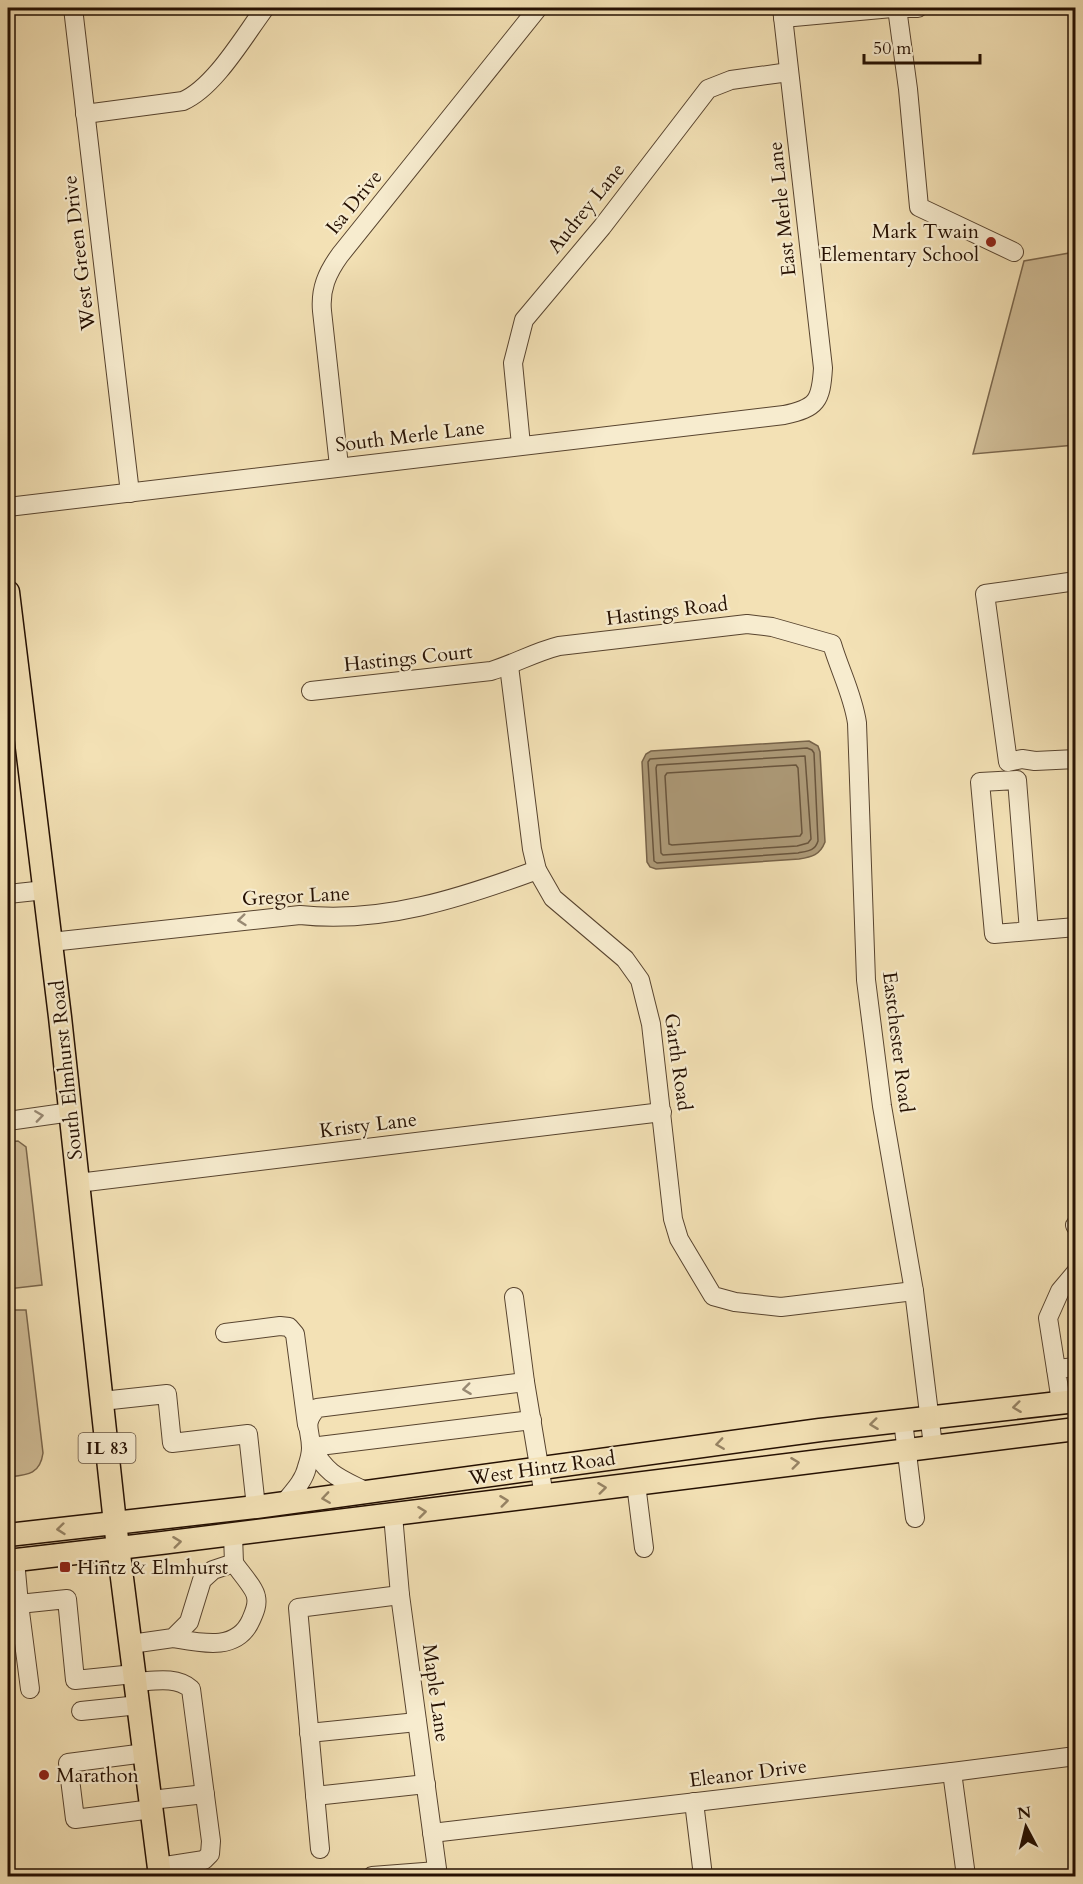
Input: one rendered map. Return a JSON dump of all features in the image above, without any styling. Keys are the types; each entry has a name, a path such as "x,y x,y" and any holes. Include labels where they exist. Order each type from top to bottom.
{"main road":[{"name":"South Elmhurst Road","path":"8,592 10,624 71,1112 118,1548"},
{"name":"West Hintz Road","path":"8,1535 256,1507 540,1468 1068,1401"},
{"name":"West Hintz Road","path":"11,1561 1076,1429"},
{"name":"IL 83","path":"118,1548 160,1872"}],"street":[{"name":"West Green Drive","path":"73,8 130,493"},
{"path":"85,114 183,101 193,97 210,82 265,8"},
{"name":"Isa Drive","path":"339,466 322,311 321,295 327,277 340,255 538,8"},
{"path":"782,13 892,8"},
{"path":"897,8 908,89 919,207 1014,252"},
{"path":"902,8 918,8"},
{"name":"East Merle Lane","path":"782,13 822,368 822,389 815,404"},
{"name":"Audrey Lane","path":"521,445 513,363 524,320 602,227 708,89 731,80 789,72"},
{"name":"South Merle Lane","path":"8,507 784,415 801,411 815,404"},
{"path":"1076,581 985,594 1008,762 1022,759 1035,762 1076,759"},
{"name":"Hastings Road","path":"509,666 539,651 559,646 747,624 772,627 832,644"},
{"name":"Eastchester Road","path":"832,644 840,670 855,704 866,980 882,1106 914,1291 933,1446"},
{"name":"Hastings Court","path":"311,691 491,671 509,666"},
{"name":"Garth Road","path":"509,666 530,833 537,870 553,898 625,959 639,980 651,1024 674,1219 679,1239 713,1296 735,1302 781,1307 914,1291"},
{"path":"1029,931 1017,780 980,782 994,934 1076,927"},
{"name":"Gregor Lane","path":"51,942 300,915 325,918 405,910 458,898 537,870"},
{"path":"8,894 45,890"},
{"path":"8,1121 71,1112"},
{"name":"Kristy Lane","path":"78,1183 662,1112"},
{"path":"1068,1401 1056,1369 1048,1318 1060,1291 1076,1272"},
{"path":"514,1297 544,1496"},
{"path":"225,1332 289,1327 295,1334 311,1447 323,1467 334,1476 367,1492"},
{"path":"1056,1369 1076,1367"},
{"path":"307,1425 310,1415 316,1408 525,1382"},
{"path":"102,1401 167,1394 172,1443 248,1434 256,1507"},
{"path":"311,1447 532,1420"},
{"path":"903,1421 915,1518"},
{"path":"284,1503 303,1480 311,1447"},
{"path":"636,1484 644,1548"},
{"name":"Maple Lane","path":"393,1515 400,1595 437,1874"},
{"path":"131,1644 173,1638 217,1643 238,1637 247,1629 256,1608 256,1596 234,1563 233,1535"},
{"path":"11,1561 30,1689"},
{"path":"173,1638 189,1622 202,1580 213,1570 234,1563"},
{"path":"320,1849 298,1608 400,1595"},
{"path":"19,1604 67,1599 75,1680 135,1678 173,1680 185,1683 191,1689 211,1841 210,1854 204,1860 160,1872"},
{"path":"81,1711 138,1705"},
{"path":"309,1733 417,1722"},
{"path":"144,1753 68,1762 75,1819 205,1794"},
{"name":"Eleanor Drive","path":"432,1833 1068,1757"},
{"path":"952,1772 966,1876"},
{"path":"315,1796 426,1784"},
{"path":"694,1802 703,1876"},
{"path":"372,1876 437,1874"}],"shaded area":[{"path":"1075,252 1075,445 973,454 1024,261"},
{"path":"18,1141 26,1147 42,1285 8,1289 8,1142"},
{"path":"8,1310 26,1310 43,1453 36,1470 8,1477"}],"water":[{"path":"809,741 818,746 820,752 825,842 818,853 799,859 656,869 650,867 647,862 642,762 646,754 651,751"}],"place":[{"name":"Mark Twain Elementary School","path":"991,242"},
{"name":"Hintz & Elmhurst","path":"65,1567"},
{"name":"Marathon","path":"44,1775"}]}
